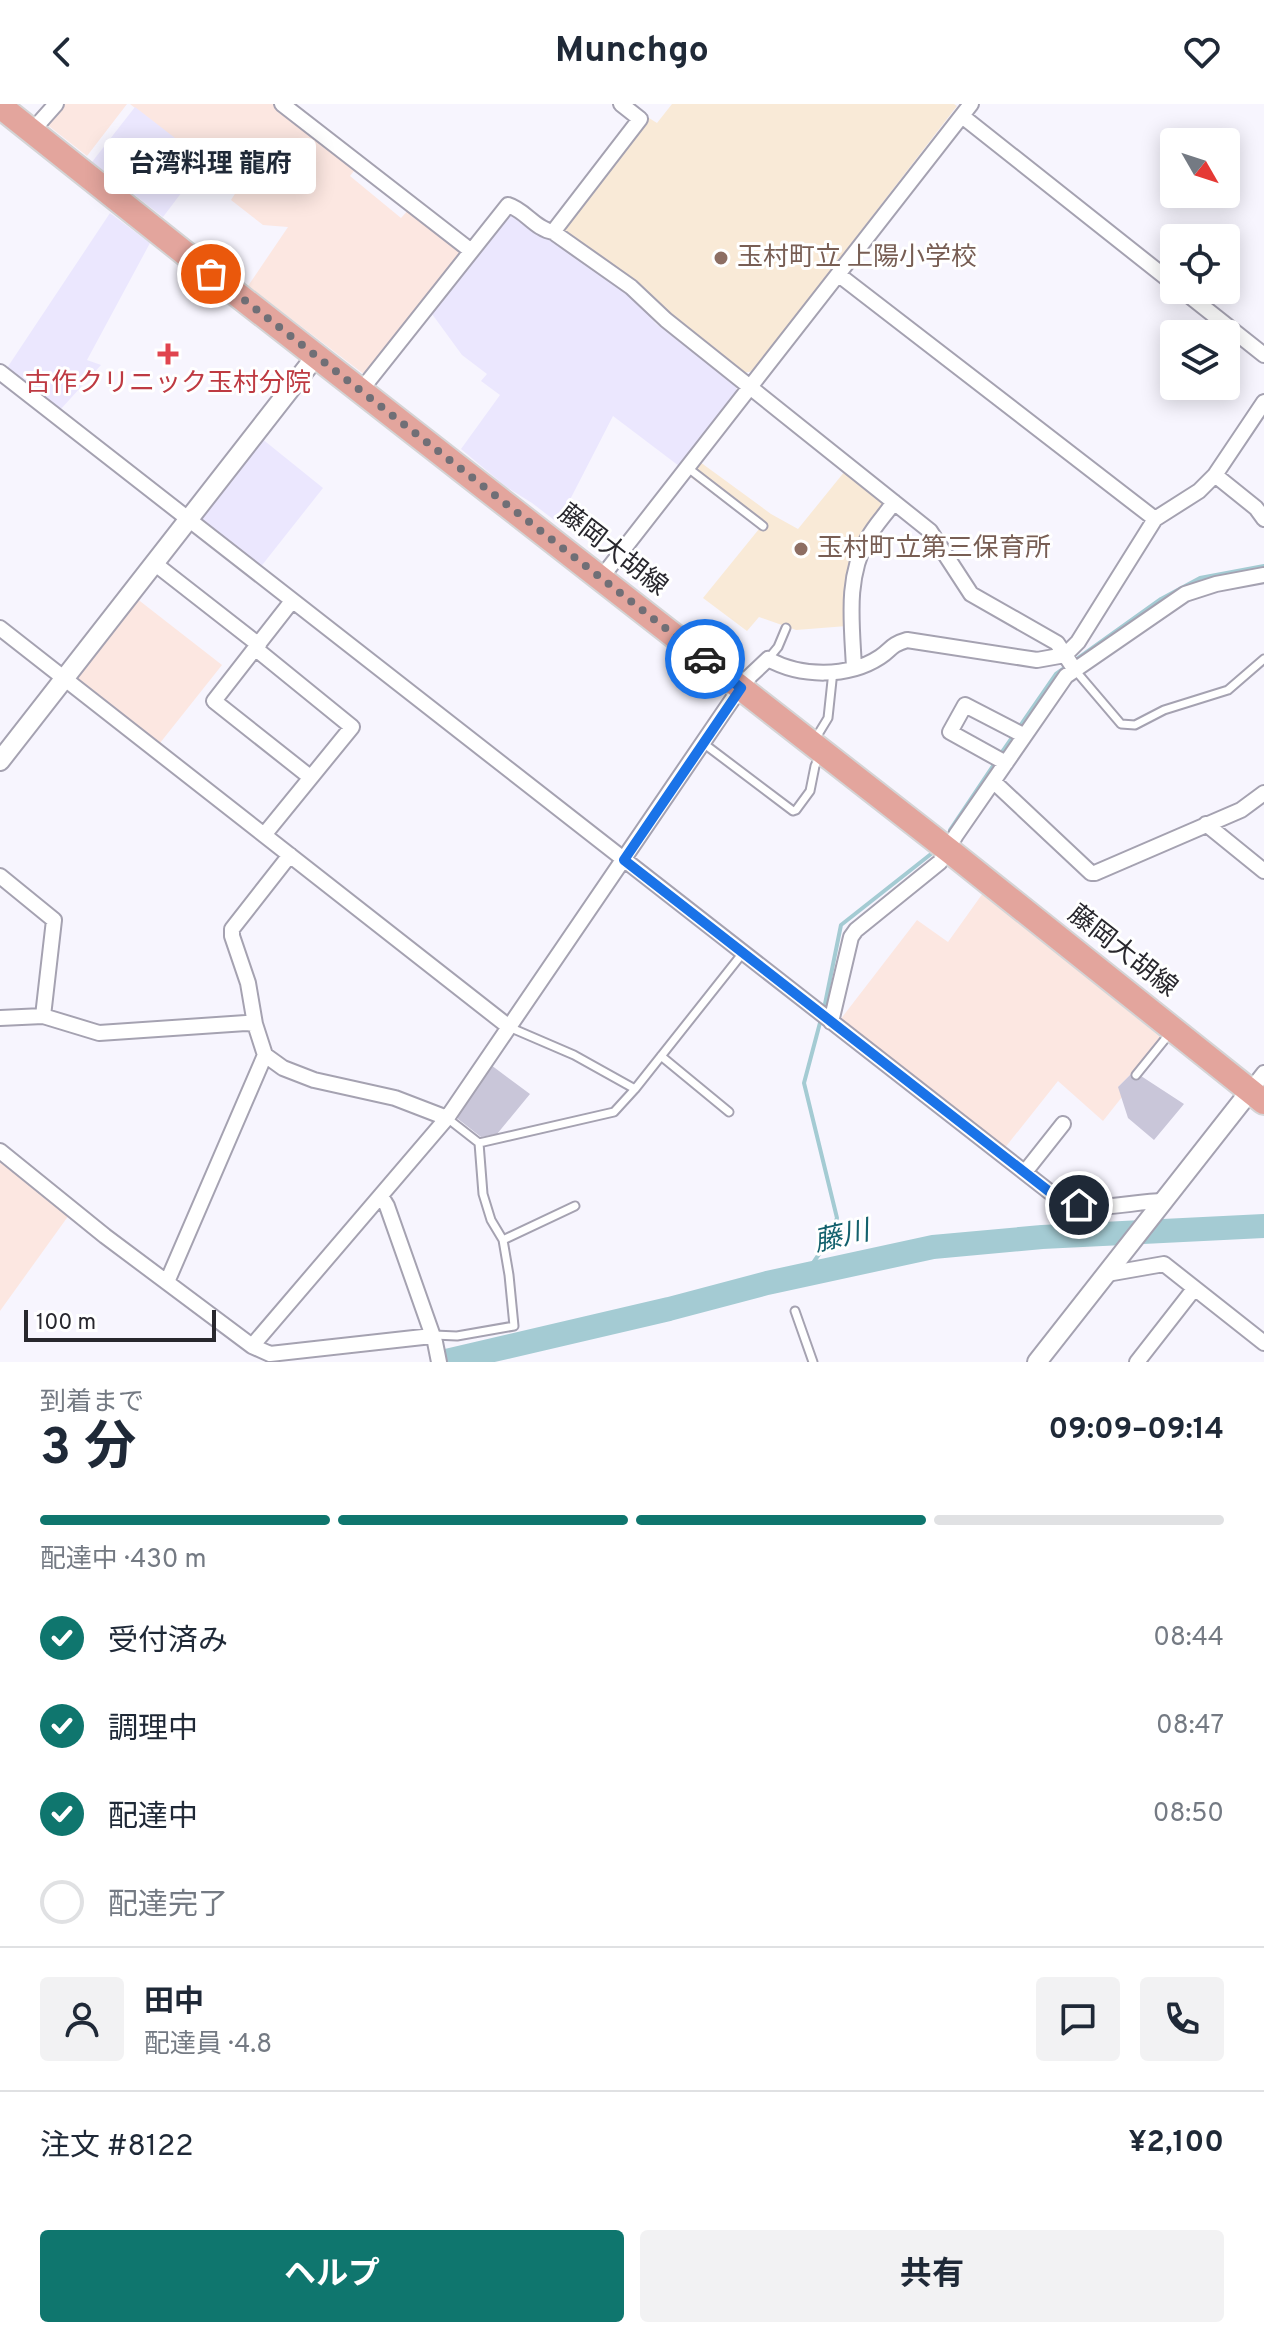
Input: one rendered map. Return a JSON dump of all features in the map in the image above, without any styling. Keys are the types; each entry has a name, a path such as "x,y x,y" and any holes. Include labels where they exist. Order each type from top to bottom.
{"main road":[{"name":"藤岡大胡線","path":"0,106 1173,1028 1259,1089"}],"street":[{"path":"32,131 56,104"},
{"path":"282,104 470,250"},
{"path":"553,232 640,119 621,104"},
{"path":"601,578 966,110 1160,272"},
{"path":"362,389 470,250 508,205 515,207 544,230 553,232 631,287 666,320 930,531 971,594 1057,643 1070,663"},
{"path":"839,275 1155,519"},
{"path":"1200,304 1264,355"},
{"path":"0,761 316,356"},
{"path":"0,372 1060,1200 1070,1204 1106,1207 1162,1205"},
{"path":"824,1017 856,930 940,862 994,782 1001,759 1059,684 1078,642 1155,519 1199,491 1215,475 1264,402"},
{"path":"1215,475 1256,508 1264,519"},
{"path":"854,668 851,600 856,569 869,536 894,502"},
{"path":"154,563 352,727 264,835"},
{"path":"252,1346 447,1118 741,688 768,659 809,672 833,671 854,668 881,656 894,644 907,640 1070,663 1185,594 1216,584 1264,575"},
{"path":"292,601 214,701 310,777"},
{"path":"0,628 509,1027"},
{"path":"1001,759 950,732 965,705 1018,734"},
{"path":"994,782 1091,873 1248,807 1264,793"},
{"path":"1206,824 1264,871"},
{"path":"290,855 232,929 265,1055 283,1068 314,1080 395,1098 447,1118"},
{"path":"0,876 54,920 43,1016"},
{"path":"0,1018 43,1016 99,1033 255,1024"},
{"path":"167,1282 265,1055"},
{"path":"1037,1362 1259,1089"},
{"path":"1025,1172 1063,1124"},
{"path":"0,1151 105,1236 252,1346 270,1354 434,1339"},
{"path":"381,1196 434,1339 439,1362"},
{"path":"1110,1270 1164,1264 1264,1343"},
{"path":"1137,1362 1194,1289"}],"lane":[{"path":"688,468 763,526"},
{"path":"768,659 778,647 786,628"},
{"path":"1070,663 1121,724 1128,726 1164,710 1228,690 1264,659"},
{"path":"703,743 793,811 796,810 810,791 818,748 828,718 833,671"},
{"path":"479,1143 614,1112 742,954"},
{"path":"509,1027 574,1055 635,1089"},
{"path":"1136,1075 1173,1028"},
{"path":"661,1056 729,1112"},
{"path":"434,1339 514,1326 503,1240 491,1220 483,1194 479,1143 447,1118"},
{"path":"503,1240 575,1206"},
{"path":"795,1311 812,1359 803,1362"}],"shaded area":[{"path":"62,104 127,104 87,156 45,123"},
{"path":"130,104 276,104 357,167 350,176 401,218 410,208 464,250 365,375 248,286 288,227 263,225 231,200 238,189"},
{"name":"玉村町立 上陽小学校","path":"672,104 957,106 753,371 744,373 670,316 638,284 564,231 563,226 649,118 657,123"},
{"path":"135,107 197,155 177,181 185,188 163,217 92,162"},
{"path":"512,211 635,299 656,324 735,383 737,392 679,466 613,416 558,523 505,486 461,449 500,395 481,381 487,374 462,355 432,314"},
{"path":"110,213 150,243 87,360 101,365 60,410 7,368"},
{"path":"261,438 323,488 259,569 202,527 200,514"},
{"name":"玉村町立第三保育所","path":"700,462 771,514 798,529 845,471 884,503 864,537 847,626 796,630 759,617 747,631 703,598 759,529 689,476"},
{"path":"136,598 222,665 160,743 75,676"},
{"path":"983,893 1160,1037 1119,1086 1122,1097 1103,1121 1058,1081 1004,1149 840,1020 917,920 948,942"},
{"path":"1160,1037 1167,1042 1141,1076 1184,1104 1154,1140 1128,1118 1118,1087"},
{"path":"491,1065 530,1094 497,1134 481,1137 457,1115"},
{"path":"0,1160 69,1215 0,1311"}],"waterway":[{"path":"1000,755 1056,674 1161,599 1200,578 1264,566"},
{"path":"950,830 995,763"},
{"path":"796,1277 813,1263 828,1241 837,1218 804,1083 825,1004 841,925 931,854"},
{"name":"藤川","path":"442,1362 767,1283 933,1247 1042,1237 1264,1226"}],"way so far":[{"path":"211,274 705,659"}],"place":[{"name":"玉村町立 上陽小学校","path":"721,258"},
{"name":"台湾料理 龍府","path":"211,274"},
{"name":"古作クリニック玉村分院","path":"168,354"},
{"name":"玉村町立第三保育所","path":"801,549"}],"route":[{"path":"705,659 741,688 624,860 1060,1200 1079,1205"}]}
